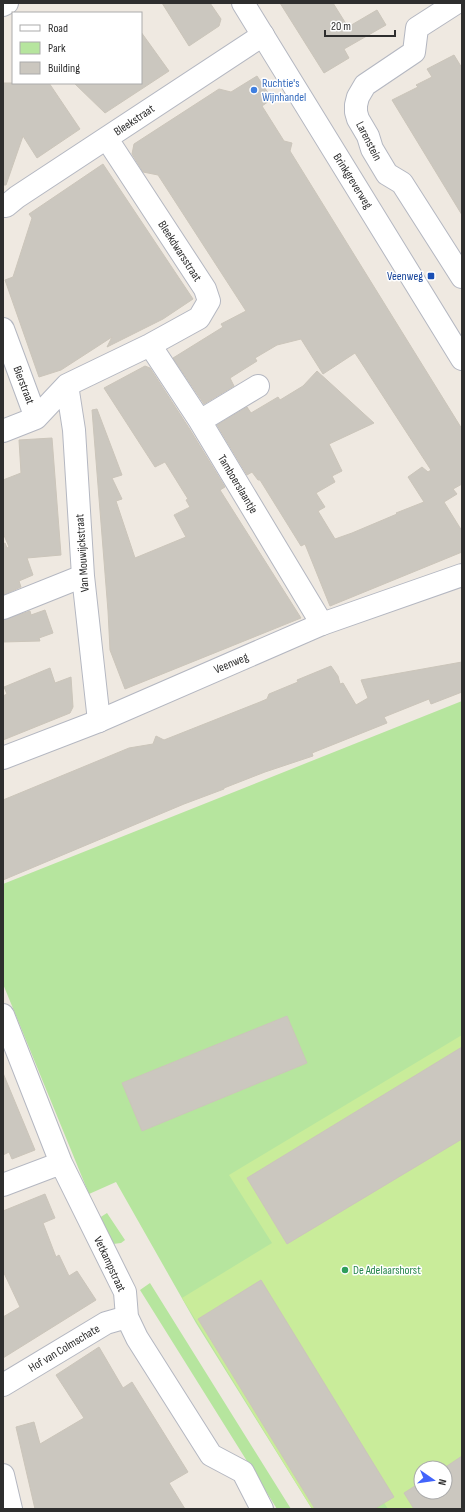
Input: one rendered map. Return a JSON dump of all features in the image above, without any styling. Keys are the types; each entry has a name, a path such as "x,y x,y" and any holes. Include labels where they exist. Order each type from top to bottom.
{"street":[{"name":"Brinkgreverweg","path":"242,3 462,359"},
{"name":"Larenstein","path":"456,3 417,28 414,52 365,85 358,97 356,112 358,119 368,136 372,149 387,174 402,183 462,277"},
{"name":"Bleekstraat","path":"4,209 16,197 263,35"},
{"name":"Bleekdwarsstraat","path":"67,385 150,345 199,318 209,302 206,289 107,138"},
{"name":"Bierstraat","path":"3,329 36,418"},
{"name":"Tamboerslaantje","path":"150,345 200,421 322,624"},
{"path":"3,430 36,418 67,385"},
{"name":"Van Mouwijckstraat","path":"67,385 74,430 83,576 99,721"},
{"path":"200,421 258,386"},
{"name":"Veenweg","path":"3,758 99,721 322,624 462,575"},
{"path":"3,608 83,576"},
{"name":"Vetkampstraat","path":"3,1015 61,1163 125,1292 127,1317 137,1338 211,1455 243,1472 262,1509"},
{"path":"3,1185 61,1163"},
{"name":"Hof van Colmschate","path":"3,1385 106,1323 127,1317"},
{"path":"3,1475 11,1509"}],"green space":[{"path":"462,701 462,1509 312,1509 196,1323 116,1182 89,1194 3,984 3,884"},
{"name":"De Adelaarshorst","path":"462,1035 462,1509 388,1509 381,1498 353,1509 312,1509 182,1298 272,1243 229,1175"},
{"path":"107,1213 125,1240 121,1243 113,1244 96,1220"},
{"path":"150,1283 291,1509 277,1509 140,1290"}],"building":[{"path":"162,3 210,3 221,19 219,26 189,46"},
{"path":"280,3 333,3 348,27 377,10 386,25 344,49 349,58 324,73"},
{"path":"142,33 169,71 105,113 75,84 142,84"},
{"path":"454,55 462,68 462,215 392,100 418,87 416,85 432,77 427,69"},
{"path":"257,76 272,99 262,106 284,141 292,143 290,151 462,429 462,484 453,489 457,494 444,502 462,531 462,552 330,606 305,544 301,546 260,480 258,480 252,472 247,475 217,425 247,407 251,413 278,397 280,400 303,386 317,371 374,423 329,444 342,471 332,476 335,482 316,493 325,507 318,511 335,539 424,502 408,477 422,467 428,472 431,470 355,353 323,374 301,339 277,345 255,358 257,361 230,378 234,386 204,404 173,358 223,327 221,324 246,311 158,175 143,172 132,154 134,144 219,89 231,92"},
{"path":"3,83 50,84 80,129 37,158 23,136 6,185 3,185"},
{"path":"103,164 193,299 163,319 107,347 112,337 61,370 39,377 5,280 13,277 32,218 29,214"},
{"path":"145,366 150,368 189,428 225,487 220,490 301,618 125,689 110,650 92,410 97,409 122,475 112,478 122,499 116,501 135,558 186,537 174,515 190,507 186,500 188,499 165,462 155,467 104,388"},
{"path":"52,438 61,555 27,558 33,575 19,581 21,587 3,595 3,544 5,543 7,548 9,547 3,533 3,480 21,473 19,440"},
{"path":"45,610 53,633 39,638 40,641 3,642 3,620 30,611 31,615"},
{"path":"462,662 462,692 431,704 429,699 384,717 387,723 312,753 313,756 265,772 184,804 3,880 3,800 129,748 153,744 156,736 164,740 260,702 267,699 269,694 298,682 297,680 331,666 338,676 340,684 343,683 356,705 368,698 361,680"},
{"path":"50,668 55,683 71,677 73,707 70,713 3,740 3,696 7,694 4,687"},
{"path":"287,1016 307,1063 142,1131 122,1083"},
{"path":"462,1047 462,1139 287,1244 247,1178"},
{"path":"3,1073 35,1150 12,1159 9,1152 3,1155"},
{"path":"45,1194 55,1218 43,1223 56,1257 59,1255 69,1276 77,1271 96,1300 3,1358 3,1317 20,1307 3,1271 3,1211"},
{"path":"261,1280 394,1497 374,1509 315,1509 198,1319"},
{"path":"99,1347 123,1388 132,1382 188,1472 169,1483 185,1509 35,1509 16,1427 34,1422 40,1444 84,1418 56,1375"},
{"path":"462,1456 462,1509 414,1509 404,1493 413,1487 413,1500 453,1500 453,1462"}],"place":[{"name":"Ruchtie's Wijnhandel","path":"254,90"},
{"name":"Veenweg","path":"431,276"},
{"name":"De Adelaarshorst","path":"345,1270"}]}
